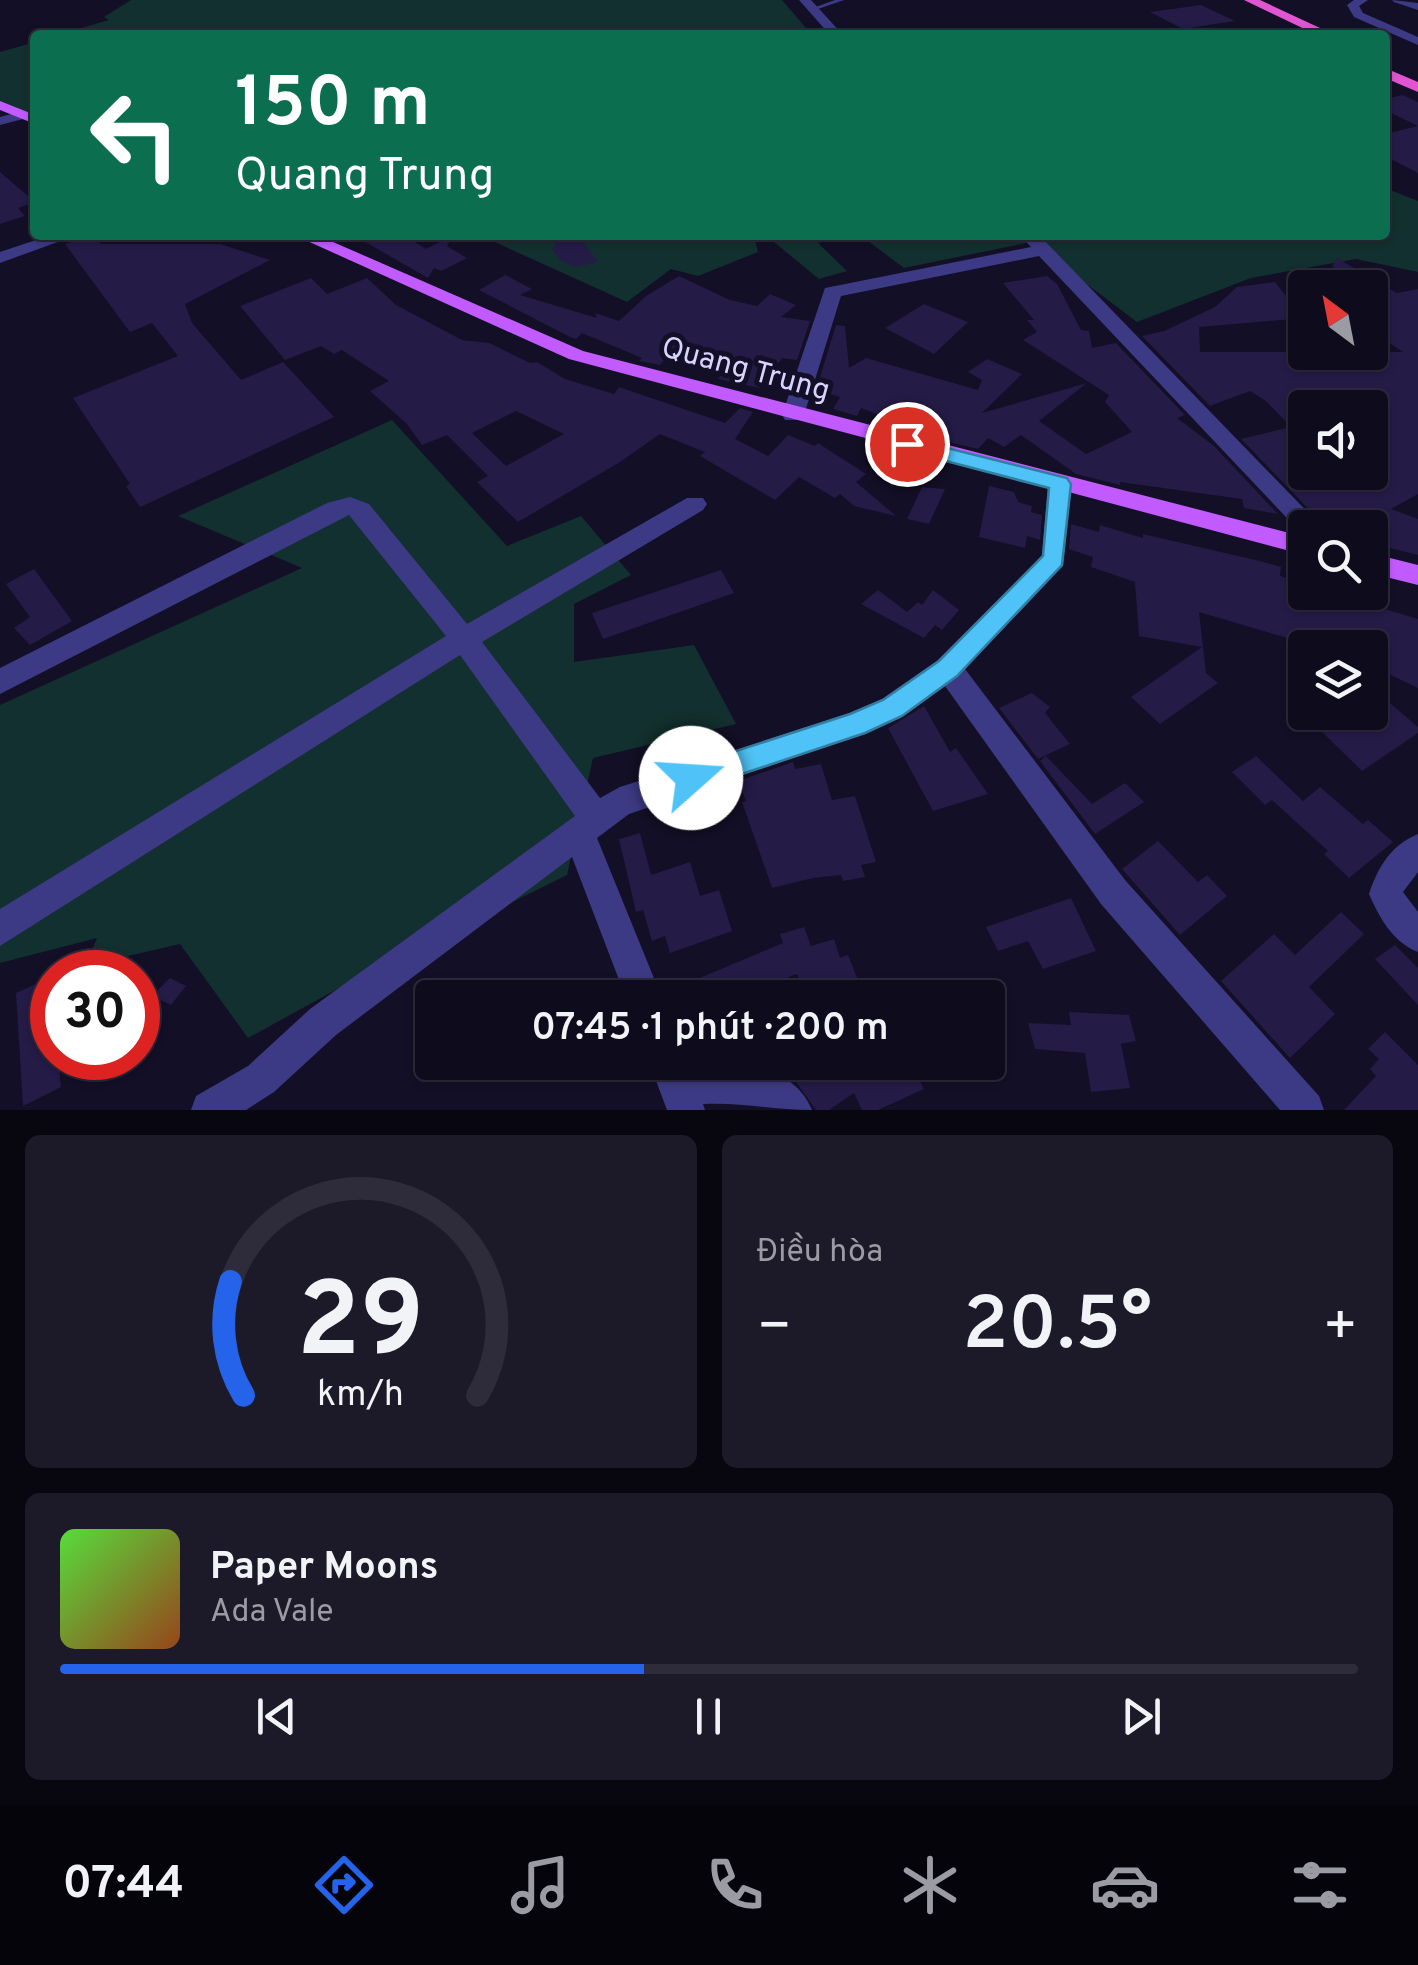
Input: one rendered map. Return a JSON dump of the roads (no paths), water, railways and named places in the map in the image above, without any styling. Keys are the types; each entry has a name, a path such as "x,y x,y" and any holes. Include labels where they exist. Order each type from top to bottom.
{"highway":[{"path":"1229,0 1293,30"},
{"path":"1250,0 1317,30"},
{"path":"1390,63 1418,76"},
{"path":"1390,74 1418,88"}],"main road":[{"path":"0,105 29,117"},
{"name":"Quang Trung","path":"314,240 576,355 792,415 1288,542"},
{"path":"1388,568 1418,575"}],"street":[{"path":"1362,0 1354,5 1358,14 1418,41"},
{"path":"1398,0 1418,7"},
{"path":"809,4 832,30"},
{"path":"0,121 29,117"},
{"path":"0,258 53,240"},
{"path":"792,415 828,315 832,292 1036,242 1294,510"},
{"path":"210,1110 261,1079 323,1022 620,802 856,724 892,708 948,668 1054,559 1060,484"},
{"path":"0,929 464,640 695,504"},
{"path":"0,682 336,509 350,506 362,510 464,640 588,827 638,980"},
{"path":"948,668 1040,798 1114,892 1304,1110"},
{"path":"1418,850 1392,874 1386,894 1400,918 1418,936"},
{"path":"677,1086 759,1085 782,1097 793,1110"}],"lane":[{"path":"809,4 841,0"}]}
